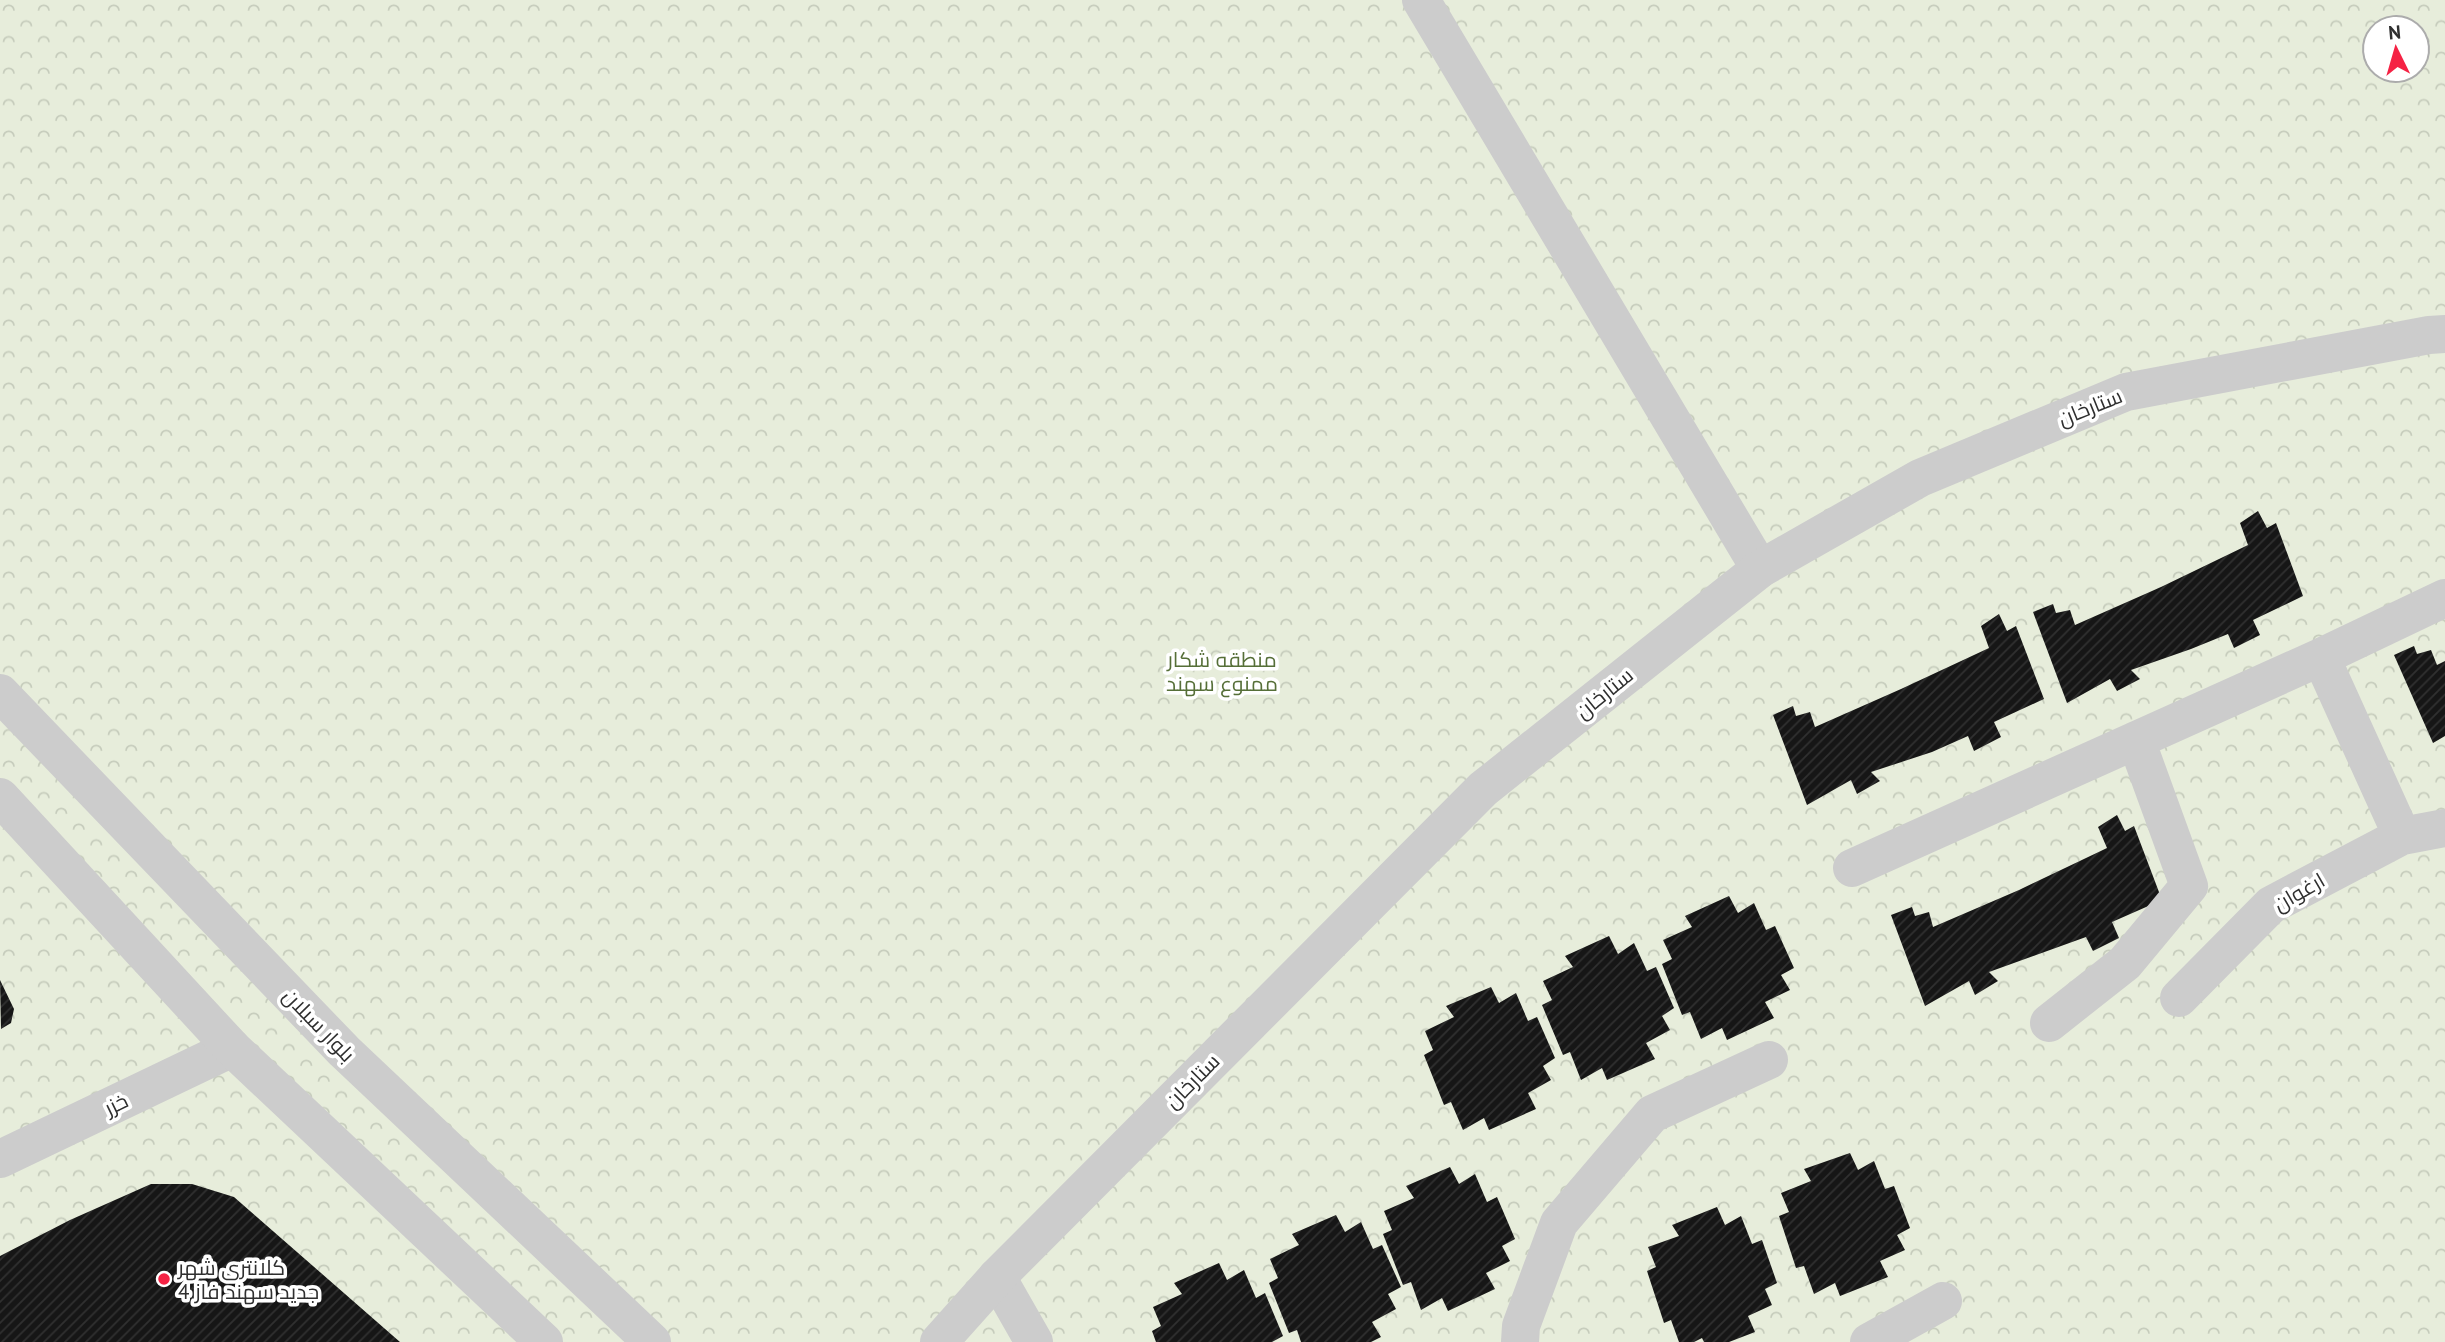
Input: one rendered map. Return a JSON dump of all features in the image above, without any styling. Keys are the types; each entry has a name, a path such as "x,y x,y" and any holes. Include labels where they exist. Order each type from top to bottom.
{"street":[{"path":"1421,0 1760,569"},
{"name":"ستارخان","path":"939,1342 997,1277 1483,789 1760,569 1920,478 2126,392 2445,334"},
{"path":"1852,869 2321,657 2445,598"},
{"path":"2321,657 2402,836"},
{"name":"بلوار سبلان","path":"0,694 344,1051 652,1342"},
{"path":"2049,1023 2125,963 2189,886 2136,740"},
{"path":"0,797 232,1048 544,1342"},
{"name":"ارغوان","path":"2179,998 2271,905 2402,836 2445,828"},
{"name":"خزر","path":"0,1159 232,1048"},
{"path":"1520,1342 1521,1326 1559,1223 1652,1114 1769,1060"},
{"path":"997,1277 1034,1342"},
{"path":"1869,1342 1943,1301"}],"green space":[{"name":"منطقه شکار ممنوع سهند","path":"0,0 2445,0 2445,1342 0,1342"}],"building":[{"path":"2258,511 2267,528 2276,523 2303,596 2253,620 2260,635 2234,648 2228,634 2131,670 2140,679 2117,691 2110,679 2067,703 2033,612 2053,604 2056,613 2070,610 2075,625 2161,587 2248,545 2240,523"},
{"path":"1999,614 2007,631 2016,626 2044,699 1994,722 2001,737 1974,751 1968,736 1932,752 1871,772 1880,781 1857,794 1851,780 1807,805 1773,715 1793,706 1796,716 1810,712 1815,727 1901,689 1989,648 1981,626"},
{"path":"2414,646 2417,654 2431,650 2437,665 2445,661 2445,736 2433,743 2394,655"},
{"path":"2117,815 2125,831 2134,826 2162,900 2112,922 2119,938 2093,951 2086,937 1989,972 1998,981 1975,995 1969,981 1925,1006 1891,915 1912,907 1915,916 1929,912 1933,927 2019,890 2107,848 2098,827"},
{"path":"1729,896 1738,913 1754,903 1766,930 1775,926 1794,968 1781,975 1790,990 1765,1002 1774,1018 1727,1040 1722,1028 1701,1039 1690,1012 1682,1015 1662,964 1672,959 1663,940 1692,927 1685,916"},
{"path":"1609,936 1618,954 1634,943 1647,971 1656,967 1674,1008 1662,1016 1670,1030 1646,1043 1655,1059 1607,1080 1602,1068 1581,1080 1570,1052 1563,1055 1542,1005 1552,1000 1543,981 1573,967 1565,956"},
{"path":"0,980 14,1009 11,1023 1,1029"},
{"path":"1491,987 1499,1003 1516,993 1528,1021 1537,1017 1555,1058 1543,1066 1551,1080 1528,1093 1536,1109 1489,1130 1484,1118 1463,1130 1451,1102 1444,1105 1424,1055 1433,1050 1425,1031 1454,1017 1446,1006"},
{"path":"1850,1153 1858,1170 1874,1161 1885,1189 1894,1186 1910,1228 1897,1235 1905,1250 1880,1261 1888,1277 1840,1296 1835,1283 1814,1294 1804,1266 1796,1268 1779,1216 1789,1212 1781,1193 1811,1181 1804,1169"},
{"path":"1450,1167 1459,1184 1475,1174 1487,1202 1497,1197 1515,1239 1502,1246 1510,1261 1486,1273 1495,1289 1448,1311 1442,1298 1421,1310 1411,1282 1403,1285 1383,1234 1392,1230 1384,1211 1414,1198 1406,1186"},
{"name":"کلانتری شهر جدید سهند فاز 4","path":"151,1184 192,1184 234,1197 400,1342 0,1342 0,1256 70,1220"},
{"path":"1717,1207 1725,1225 1741,1216 1752,1244 1762,1240 1777,1283 1765,1289 1772,1305 1748,1316 1755,1332 1729,1342 1704,1342 1702,1338 1694,1342 1679,1342 1671,1320 1664,1323 1647,1271 1656,1267 1648,1247 1679,1236 1672,1225"},
{"path":"1336,1215 1345,1232 1361,1222 1373,1249 1382,1245 1401,1287 1388,1294 1396,1309 1372,1322 1381,1337 1371,1342 1301,1342 1297,1330 1289,1333 1269,1283 1278,1278 1270,1259 1299,1245 1292,1234"},
{"path":"1219,1263 1227,1280 1244,1270 1256,1298 1265,1293 1283,1336 1272,1342 1156,1342 1152,1331 1161,1326 1153,1307 1182,1294 1174,1283"}],"place":[{"name":"کلانتری شهر جدید سهند فاز 4","path":"164,1279"}]}
